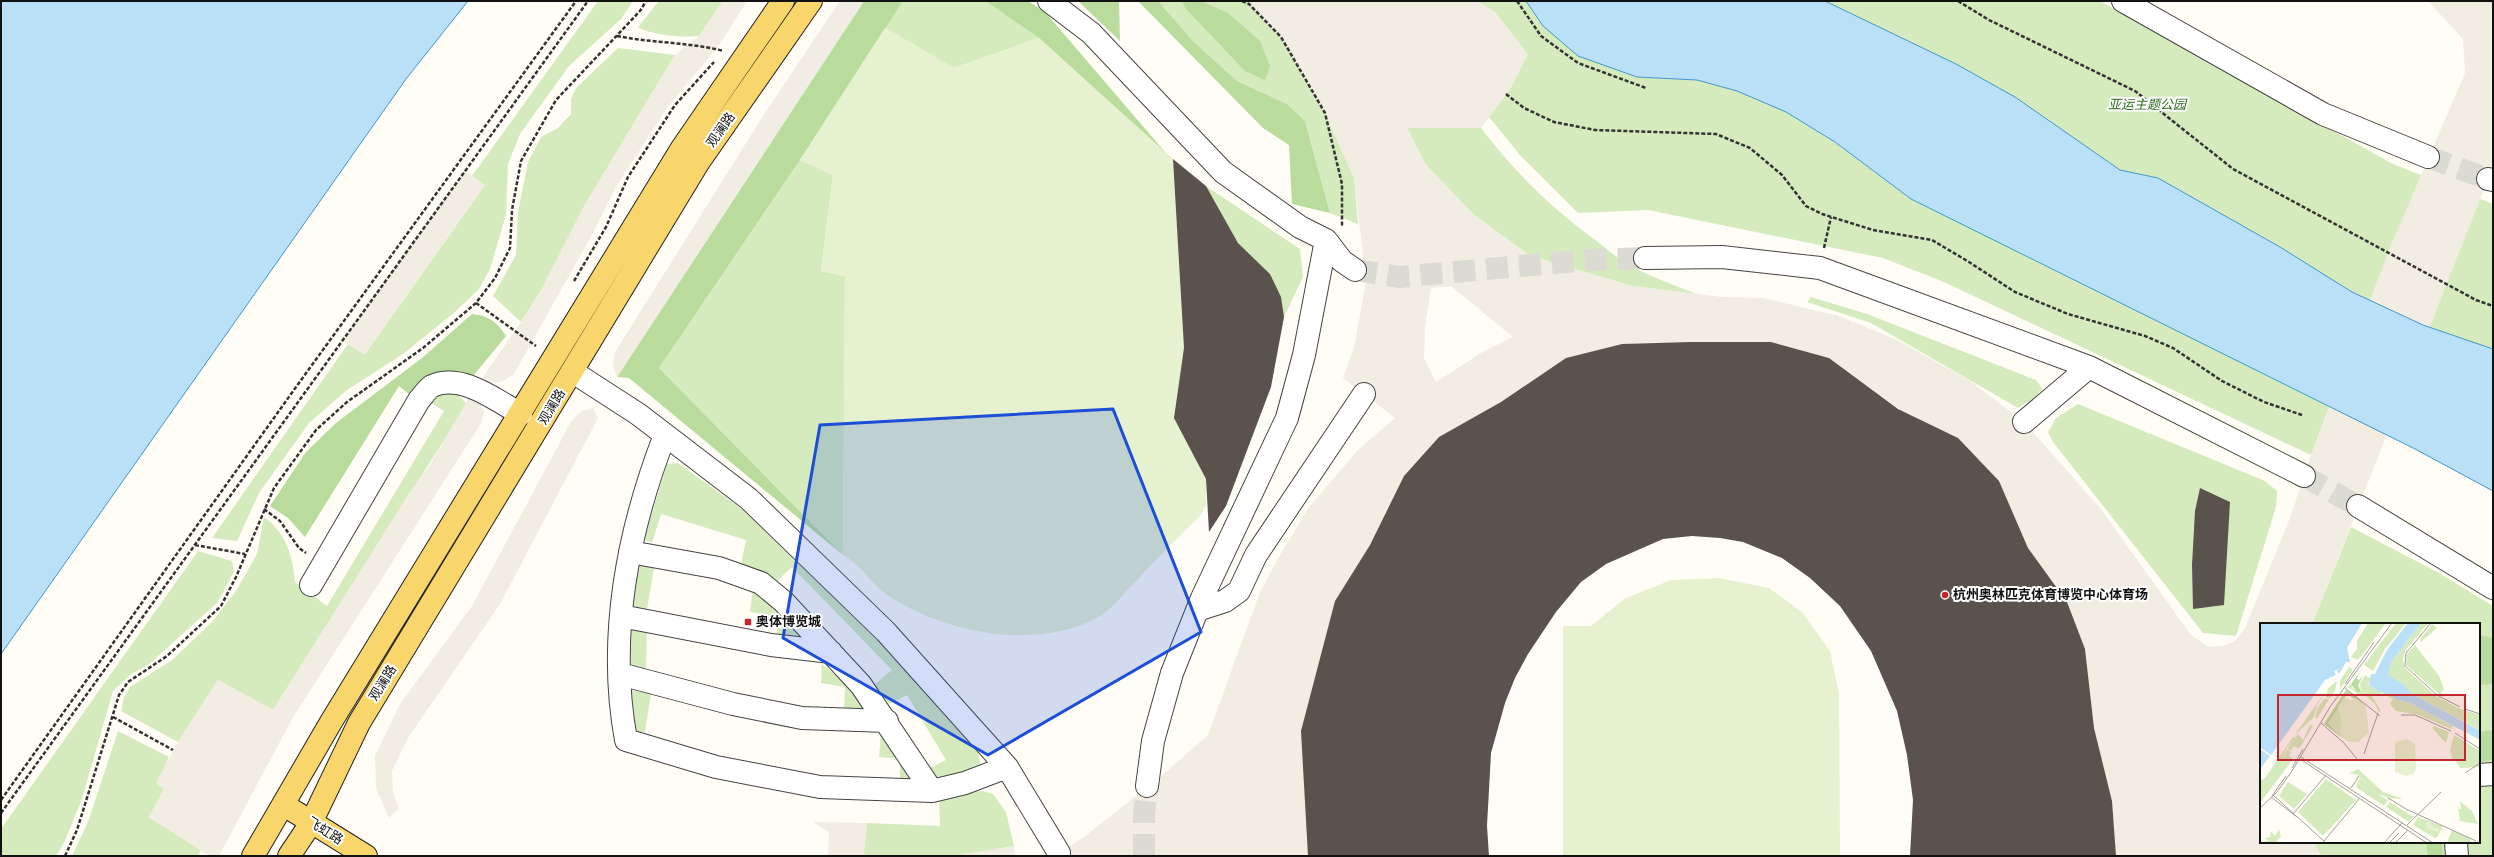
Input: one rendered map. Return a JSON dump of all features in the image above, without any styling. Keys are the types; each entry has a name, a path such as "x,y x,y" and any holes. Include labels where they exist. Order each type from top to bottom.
{"main road":[{"name":"观澜路","path":"252,856 284,805 331,722 682,148 783,1"},
{"name":"观澜路","path":"295,854 359,723 573,372 698,163 811,1"},
{"name":"飞虹路","path":"284,805 366,856"},
{"path":"267,833 295,854"}],"street":[{"path":"1049,1 1091,33 1223,172 1296,225 1334,235"},
{"path":"2123,1 2323,114 2428,157"},
{"path":"1334,235 1342,261 1355,270"},
{"path":"1147,786 1153,741 1172,674 1197,610 1287,418 1334,235"},
{"path":"1645,258 1722,257 1820,268 2089,367 2304,476"},
{"path":"2024,422 2089,367"},
{"path":"573,372 638,414 754,504 886,632 1007,767 1059,853"},
{"path":"311,585 419,400 430,387 448,382 466,385 520,414"},
{"path":"1197,610 1225,601 1239,590 1256,555 1364,394"},
{"path":"665,435 647,480 630,552 621,616 621,716 626,740 716,767 820,787 932,791 965,783 1007,767"},
{"path":"2358,506 2493,588"},
{"path":"630,552 719,568 761,583 784,602 861,684 887,721 932,791"},
{"path":"621,616 771,645 831,652"},
{"path":"620,674 733,704 802,718 887,721"},
{"path":"2480,775 2493,774"},
{"path":"2456,843 2457,856"}],"path":[{"path":"1,800 301,381 576,1"},
{"path":"1,813 588,1"},
{"path":"66,856 77,830 119,695 128,682 167,656 221,606 274,488 316,430 346,402 423,348 476,303 495,278 510,248 512,210 520,161 556,100 640,11 646,1"},
{"path":"1242,1 1249,4 1281,38 1325,113 1342,184 1334,235"},
{"path":"1517,1 1541,36 1578,63 1646,88"},
{"path":"1958,1 1989,20 2135,90 2233,169 2476,300 2493,306"},
{"path":"616,36 643,41 699,45 724,51"},
{"path":"571,286 606,227 628,177 675,105 728,45"},
{"path":"1506,94 1524,108 1554,122 1595,130 1716,134 1750,148 1782,175 1806,206 1831,217 1872,230 1932,240 2015,292 2068,314 2145,336 2173,348 2222,381 2264,402 2302,415"},
{"path":"1820,268 1831,217"},
{"path":"476,303 536,346"},
{"path":"532,352 540,339"},
{"path":"264,509 280,521 299,548 310,556"},
{"path":"195,545 245,554"},
{"path":"113,717 173,750"}],"highlighted area":[{"path":"1113,409 1201,632 988,755 783,638 820,425"}],"green space":[{"path":"598,1 633,1 621,19 569,66 520,134 508,164 506,215 490,269 479,289 455,312 403,354 347,390 309,423 259,493 237,541 212,538 348,344 365,354 485,185 472,176"},
{"path":"659,1 723,1 699,36 685,37 658,34 638,27"},
{"path":"864,1 903,1 800,160 659,368 843,555 629,378 617,377"},
{"path":"903,1 985,1 1039,38 954,68 885,28"},
{"path":"985,1 1028,1 1045,12 1171,159 1039,38"},
{"path":"1078,1 1119,1 1120,41"},
{"path":"1138,1 1158,1 1193,41 1237,81 1287,104 1305,121 1330,213 1292,204 1289,145 1263,128"},
{"path":"1158,1 1256,1 1249,4 1281,37 1325,113 1354,178 1358,224 1330,213 1305,121 1287,104 1237,81 1193,41"},
{"path":"1182,1 1201,1 1228,13 1260,41 1270,66 1265,80 1245,71 1186,9"},
{"path":"1477,1 1526,1 1543,26 1637,77 1697,80 1737,91 1786,112 1835,142 1911,199 2323,403 2329,407 2311,455 1944,282 1883,258 1648,210 1578,213 1520,155 1489,117 1512,86 1496,13"},
{"name":"亚运主题公园","path":"1825,1 2100,1 2393,164 2493,204 2493,349 2423,325 2352,292 2280,247 2158,178 2120,170 2015,97 1956,64"},
{"path":"885,28 954,68 1039,38 1173,159 1184,348 1206,479 1206,506 1199,517 1109,609 1100,616 1075,627 1048,633 1020,635 991,633 962,628 934,619 909,608 886,594 855,564 843,555 845,276 821,271 833,175 800,160"},
{"path":"618,48 675,55 583,208 543,287 521,322 493,296 516,255 518,212 528,162 541,137 558,128 571,114 571,99 576,88"},
{"path":"1407,128 1481,128 1533,188 1578,227 1626,263 1660,280 1696,294 1632,286 1530,256 1473,214 1426,165"},
{"path":"800,160 833,175 821,271 845,276 843,555 659,368"},
{"path":"1206,186 1300,249 1303,277 1284,317 1270,274 1238,243"},
{"path":"1811,297 1867,314 2036,380 2042,388 2036,397 2018,408 1871,323 1807,302"},
{"path":"472,314 484,316 492,320 506,336 473,376 445,371 437,372 424,380 410,395 399,386 305,537 288,518 270,506 306,452 336,423 422,358"},
{"path":"440,392 455,392 467,404 273,710 218,680 178,742 121,711 124,697 130,687 172,660 212,622 236,591 257,554 264,517 278,530 287,546 295,582 327,606 444,411 431,403"},
{"path":"2078,404 2265,481 2277,491 2276,507 2236,636 2203,633 2053,442 2048,432 2056,418"},
{"path":"678,463 743,510 877,638 978,752 981,767 969,775 938,778 930,768 946,760 907,695 889,704 874,685 892,670 792,567 776,582 741,564 746,540 661,514 652,543 644,539 667,464"},
{"path":"2351,527 2439,573 2493,606 2493,856 2321,856 2314,843 2480,843 2480,623 2312,623"},
{"path":"198,551 232,561 234,571 218,602 148,665 130,675 113,691 82,799 64,843 56,856 1,856 1,829"},
{"path":"639,565 654,568 647,609 632,606"},
{"path":"1719,578 1769,588 1802,612 1830,651 1839,694 1840,856 1563,856 1563,626 1591,626 1624,599 1671,580"},
{"path":"753,589 809,642 776,637 779,617 750,612"},
{"path":"631,629 647,630 646,669 630,665"},
{"path":"2480,635 2493,638 2493,684 2480,685"},
{"path":"822,664 854,691 869,712 844,709 845,687 821,683"},
{"path":"630,690 651,693 645,732 633,732"},
{"path":"2493,730 2493,760 2480,762 2480,732"},
{"path":"118,731 169,757 157,783 164,789 149,817 201,850 198,856 72,856 88,822"},
{"path":"881,732 918,783 900,783 900,759 879,757"},
{"path":"983,791 993,794 1006,812 1014,846 954,856 863,855 867,823 940,826 939,793"},
{"path":"2426,843 2442,843 2443,856 2428,856"}],"shaded area":[{"path":"723,1 747,1 720,44 667,108 616,187 593,233 514,374 501,382 491,383 481,380 543,287 583,208 675,55 699,36"},
{"path":"840,1 864,1 617,377 613,367 615,352 763,116"},
{"path":"1256,1 1477,1 1496,13 1528,54 1512,86 1481,128 1407,128 1426,165 1473,214 1530,256 1632,286 1722,297 1763,298 1839,316 1897,340 1969,380 2024,422 2100,508 2191,635 2209,647 2223,646 2235,641 2245,628 2290,518 2311,455 2391,245 2465,73 2463,39 2428,1 2493,1 2493,167 2312,623 2260,623 2260,843 2314,843 2321,856 2115,856 2112,801 2094,729 2085,649 2067,602 2028,548 1999,481 1829,358 1771,342 1622,344 1566,358 1501,402 1438,439 1404,476 1370,545 1335,601 1320,660 1308,856 1054,856 1084,837 1166,772 1208,735 1260,592 1280,555 1309,507 1357,451 1395,418 1343,378 1354,348 1366,282 1354,178 1325,113 1281,38 1249,4","holes":["1451,286 1513,337 1481,353 1436,382 1424,358 1425,327 1431,288"]},
{"path":"464,171 485,185 364,355 342,340"},
{"path":"470,396 480,403 484,413 480,425 292,719 219,856 209,856 149,817 164,789 156,783 178,742 218,680 273,710 411,490 428,468"},
{"path":"593,408 598,418 500,604 408,738 392,771 393,793 399,808 389,818 376,788 375,756 400,704 472,606 572,420 582,411"},
{"path":"813,822 867,823 864,856 828,856 829,832"},
{"path":"1014,846 1016,856 954,856"}],"water":[{"path":"1,1 468,1 406,79 1,654"},
{"path":"1526,1 1825,1 1956,64 2015,97 2120,170 2158,178 2280,247 2352,292 2423,325 2493,349 2493,491 2415,449 1911,199 1835,142 1786,112 1737,91 1697,80 1637,77 1578,56 1543,26"}],"building":[{"path":"1173,159 1206,186 1238,243 1270,274 1281,297 1284,317 1271,387 1226,506 1209,532 1206,479 1174,418 1184,348"},
{"name":"杭州奥林匹克体育博览中心体育场","path":"1771,342 1829,358 1898,409 1958,438 1999,481 2028,548 2067,602 2085,649 2094,728 2112,801 2116,856 1910,856 1913,800 1907,755 1897,711 1871,651 1840,606 1810,578 1782,558 1743,542 1720,538 1692,536 1663,539 1606,564 1581,582 1556,612 1528,654 1515,678 1505,703 1491,753 1487,826 1489,856 1308,856 1301,731 1335,601 1370,545 1404,476 1439,437 1501,402 1566,358 1622,344"},
{"path":"2200,488 2230,502 2224,605 2193,609 2192,565 2195,511"}],"tunnel":[{"path":"2428,157 2488,179"},
{"path":"1355,270 1399,277 1587,260 1645,258"},
{"path":"2304,476 2358,506"},
{"path":"1144,856 1144,815 1147,786"}],"place":[{"name":"杭州奥林匹克体育博览中心体育场","path":"1945,595"},
{"name":"奥体博览城","path":"748,622"}]}
